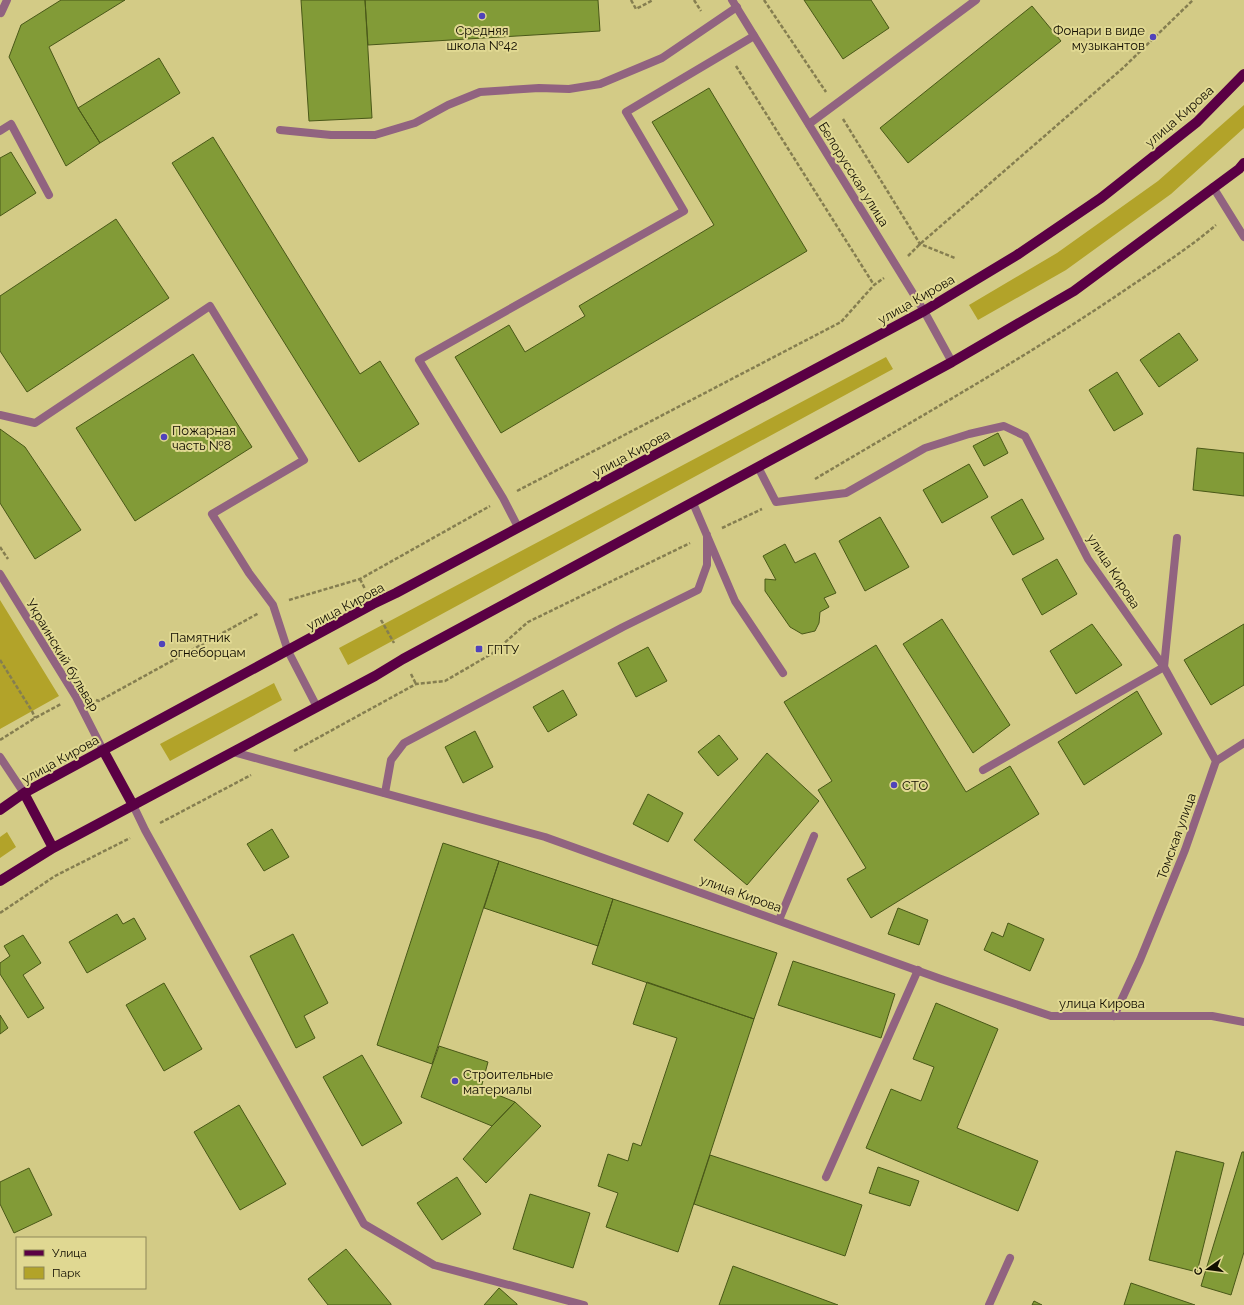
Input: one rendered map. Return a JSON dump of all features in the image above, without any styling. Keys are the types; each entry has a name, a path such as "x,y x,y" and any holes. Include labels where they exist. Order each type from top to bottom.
{"main road":[{"name":"улица Кирова","path":"0,810 24,793 373,604 403,590 518,527 924,311 1017,255 1101,198 1197,122 1244,74"},
{"path":"0,881 52,848 375,676 952,362 1074,291 1244,163"},
{"path":"103,750 132,805"},
{"path":"24,793 52,848"}],"street":[{"path":"1,13 7,0"},
{"path":"809,124 976,0"},
{"path":"280,130 331,135 375,135 415,123 448,105 480,92 539,88 569,89 600,84 662,58 709,25 734,4"},
{"name":"Белорусская улица","path":"734,4 924,311 952,362"},
{"path":"518,527 503,498 419,360 684,211 626,112 754,36"},
{"path":"0,131 11,124 49,194"},
{"path":"1213,187 1244,237"},
{"path":"0,415 35,423 210,306 304,460 212,514 248,573 273,605 288,651 317,707"},
{"name":"улица Кирова","path":"776,502 846,493 925,448 969,434 1004,426 1024,436 1088,559 1164,667"},
{"path":"758,467 776,502"},
{"path":"693,502 735,601 783,673"},
{"path":"385,793 391,760 404,743 623,627 698,590 707,565 707,535"},
{"path":"1176,538 1164,667 1216,762 1244,743"},
{"name":"Украинский бульвар","path":"0,574 76,697 103,750"},
{"path":"983,770 1164,667"},
{"name":"улица Кирова","path":"233,752 545,837 1051,1016 1212,1016 1244,1022"},
{"path":"0,757 24,793"},
{"name":"Томская улица","path":"1114,1016 1140,960 1185,850 1216,762"},
{"path":"132,805 364,1224 434,1265 584,1305"},
{"path":"779,920 814,836"},
{"path":"826,1177 918,970"},
{"path":"989,1305 1010,1258"}],"path":[{"path":"631,0 636,9 653,0"},
{"path":"694,0 709,25"},
{"path":"764,0 834,105 920,244 955,258"},
{"path":"0,740 35,718 76,697 99,701 273,605 360,579 503,498 841,322 874,285 897,268 920,244 1124,68 1193,0"},
{"path":"727,53 874,285"},
{"path":"811,482 1090,314 1196,241 1230,213"},
{"path":"0,913 55,876 274,763 416,684 445,681 493,653 528,622 776,502"},
{"path":"360,579 416,684"},
{"path":"0,660 35,718"}],"green space":[{"path":"1244,105 1244,128 1171,194 1066,270 978,320 969,305 1057,253 1158,181"},
{"path":"886,357 893,369 348,665 339,648"},
{"path":"0,600 59,696 0,729"},
{"path":"274,683 282,700 170,761 160,744"},
{"path":"7,832 16,847 0,858 0,837"}],"building":[{"path":"61,0 125,0 49,47 78,108 100,143 66,166 9,57 21,25"},
{"path":"301,0 365,0 372,118 309,121"},
{"name":"Средняя школа №42","path":"365,0 598,0 600,31 368,45"},
{"path":"804,0 871,0 889,28 843,59"},
{"path":"1032,6 1061,41 908,163 880,128"},
{"path":"159,58 180,93 100,143 78,108"},
{"path":"709,88 807,251 501,433 455,357 509,325 525,352 585,316 579,306 714,225 652,122"},
{"path":"213,137 360,374 380,361 419,424 359,462 172,163"},
{"path":"11,152 36,193 0,216 0,158"},
{"path":"116,219 169,298 27,392 0,351 0,296"},
{"path":"1179,333 1198,360 1159,387 1140,360"},
{"name":"Пожарная часть №8","path":"193,354 252,447 135,521 76,428"},
{"path":"1117,372 1143,414 1114,431 1089,390"},
{"path":"0,429 25,447 81,530 35,559 0,503"},
{"path":"998,433 1008,453 984,466 973,446"},
{"path":"1197,448 1244,453 1244,496 1193,490"},
{"path":"969,464 988,497 942,523 923,490"},
{"path":"1022,499 1044,539 1013,555 991,517"},
{"path":"880,517 909,567 865,591 839,541"},
{"path":"785,544 795,563 815,553 836,593 824,598 829,607 820,612 819,623 815,631 802,634 790,627 765,591 765,579 776,580 763,556"},
{"path":"1057,559 1077,594 1042,615 1022,579"},
{"path":"942,619 1010,725 973,753 903,644"},
{"path":"1092,624 1122,665 1076,694 1050,651"},
{"path":"1244,624 1244,685 1211,705 1184,660"},
{"name":"СТО","path":"876,645 966,792 1010,766 1039,814 871,918 847,879 866,868 818,790 832,781 784,702"},
{"path":"648,647 667,681 636,697 618,663"},
{"path":"563,690 577,715 548,732 533,707"},
{"path":"1137,691 1162,734 1084,785 1058,742"},
{"path":"475,731 493,767 463,783 445,747"},
{"path":"719,735 738,759 718,776 698,752"},
{"path":"767,753 819,801 747,885 694,840"},
{"path":"648,794 683,813 668,842 633,824"},
{"path":"272,829 289,857 264,871 247,844"},
{"path":"443,843 499,861 432,1064 377,1045"},
{"path":"499,861 613,899 598,946 484,908"},
{"path":"613,899 777,953 754,1019 592,964"},
{"path":"898,908 928,920 919,945 888,934"},
{"path":"117,914 123,924 134,918 146,939 87,973 69,942"},
{"path":"1008,923 1044,939 1030,971 984,950 992,932 1003,937"},
{"path":"293,934 328,1003 304,1016 315,1038 296,1048 250,956"},
{"path":"23,935 41,963 23,975 44,1008 28,1018 0,974 0,963 10,956 4,946"},
{"path":"793,961 895,994 881,1038 778,1005"},
{"path":"647,982 754,1019 678,1252 606,1227 618,1193 598,1186 608,1154 628,1161 633,1143 641,1146 677,1038 633,1024"},
{"path":"164,983 202,1049 164,1071 126,1005"},
{"path":"936,1003 998,1029 957,1128 1038,1161 1018,1211 866,1148 891,1089 921,1101 934,1067 913,1059"},
{"path":"0,1015 8,1028 0,1034"},
{"name":"Строительные материалы","path":"439,1046 488,1062 481,1088 515,1102 492,1126 421,1097"},
{"path":"362,1055 402,1123 362,1146 323,1077"},
{"path":"515,1102 541,1126 486,1183 463,1159"},
{"path":"239,1105 286,1184 240,1210 194,1132"},
{"path":"1176,1151 1224,1163 1197,1272 1149,1260"},
{"path":"1242,1152 1244,1152 1244,1252 1231,1295 1201,1286"},
{"path":"710,1155 862,1205 845,1256 694,1204"},
{"path":"878,1167 919,1181 910,1206 869,1193"},
{"path":"29,1168 52,1215 14,1233 0,1204 0,1182"},
{"path":"457,1177 481,1214 442,1240 417,1203"},
{"path":"530,1194 590,1213 573,1268 513,1249"},
{"path":"346,1249 391,1305 328,1305 308,1279"},
{"path":"733,1266 838,1305 719,1305"},
{"path":"1131,1283 1195,1305 1124,1305"},
{"path":"499,1288 517,1304 517,1305 484,1305"},
{"path":"1034,1301 1042,1305 1032,1305"}],"place":[{"name":"Средняя школа №42","path":"482,16"},
{"name":"Фонари в виде музыкантов","path":"1153,37"},
{"name":"Пожарная часть №8","path":"164,437"},
{"name":"Памятник огнеборцам","path":"162,644"},
{"name":"ГПТУ","path":"479,649"},
{"name":"СТО","path":"894,785"},
{"name":"Строительные материалы","path":"455,1081"}]}
